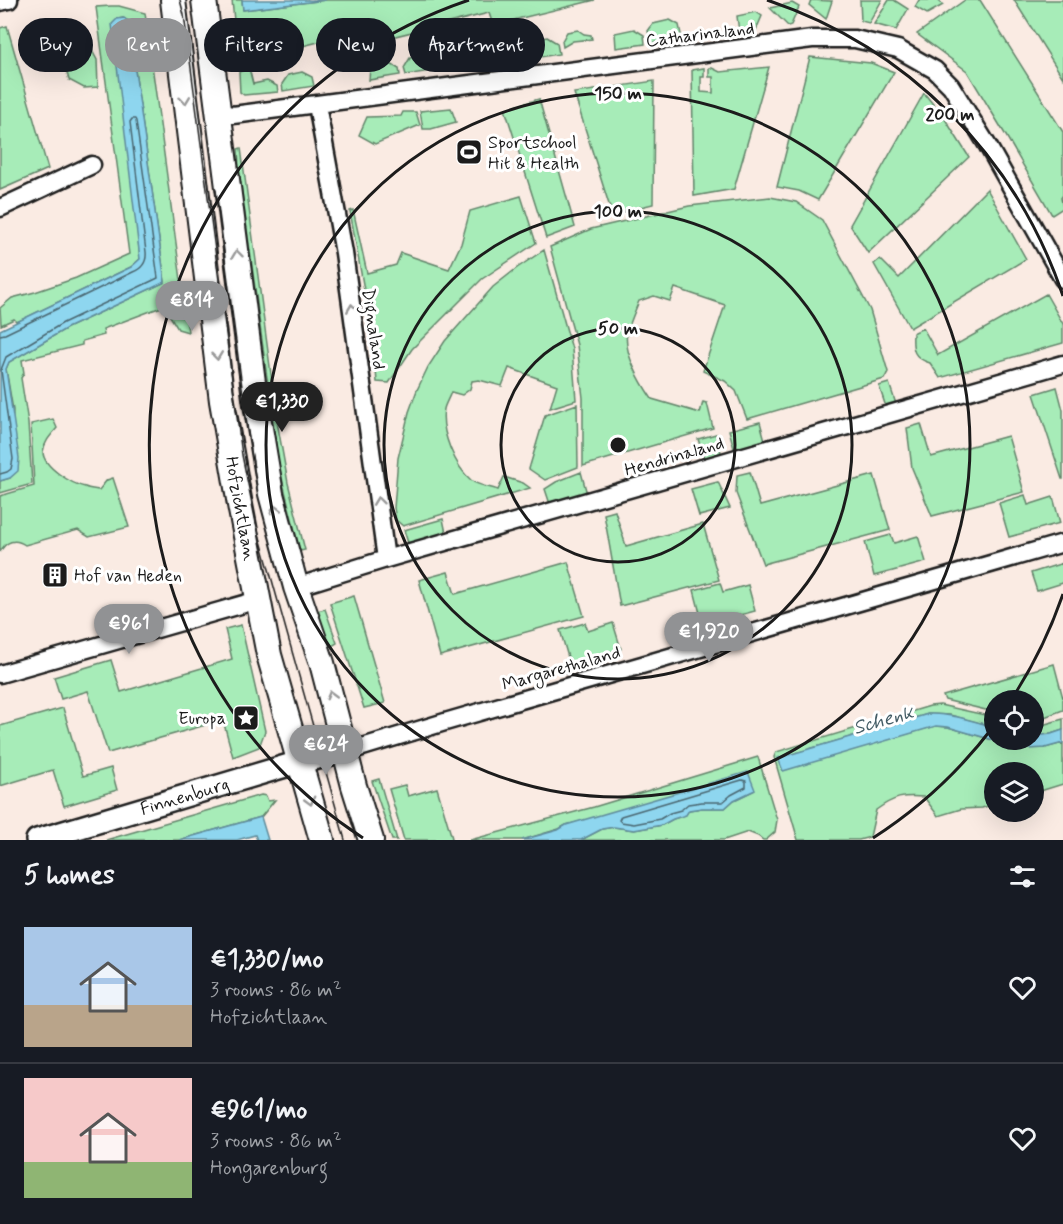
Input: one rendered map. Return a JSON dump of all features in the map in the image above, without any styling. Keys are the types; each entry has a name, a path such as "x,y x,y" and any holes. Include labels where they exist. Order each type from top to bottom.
{"main road":[{"name":"Hofzichtlaan","path":"173,0 222,401 245,536 269,655 321,840"},
{"name":"Hofzichtlaan","path":"204,0 271,495 296,586 322,663 354,786 371,840"}],"street":[{"name":"Catharinaland","path":"220,113 233,115 317,105 812,39 855,39 898,50 935,70 951,86 988,146 1063,279"},
{"name":"Dignaland","path":"317,105 344,253 386,559"},
{"path":"0,208 92,165"},
{"name":"Hendrinaland","path":"296,586 1063,364"},
{"name":"Margarethaland","path":"346,752 1063,543"},
{"path":"1,673 258,600"},
{"path":"299,762 346,752"},
{"name":"Finnenburg","path":"37,840 299,762"}],"green space":[{"path":"232,0 242,0 243,10 326,0 595,0 522,18 491,18 489,13 469,18 408,18 408,33 396,36 396,18 316,18 316,43 304,46 304,18 234,18"},
{"path":"811,0 832,1 826,19 809,5"},
{"path":"860,0 882,0 869,23 861,21"},
{"path":"889,0 894,0 908,9 896,30 874,24"},
{"path":"919,0 938,0 943,5 927,14 915,7"},
{"path":"965,0 980,0 1063,132 1063,195 1061,198 1063,208 1052,215 967,71 917,34"},
{"path":"1014,0 1063,0 1063,78"},
{"path":"792,3 799,7 791,25 788,26 770,8"},
{"path":"119,6 145,13 146,18 105,18 105,72 122,72 140,259 131,267 17,322 14,319 1,325 0,308 12,298 76,278 129,254 96,7"},
{"path":"756,12 762,16 756,30 739,32 737,16"},
{"path":"670,20 679,25 682,39 651,43 648,31 653,24"},
{"path":"7,26 18,72 20,72 48,169 0,190 0,28"},
{"path":"634,29 644,35 645,44 616,48 615,33"},
{"path":"578,30 591,35 592,39 573,41 563,47 562,41 567,32"},
{"path":"545,38 557,43 559,54 545,56"},
{"path":"93,52 97,60 98,87 84,88 69,80 67,72 93,72"},
{"path":"810,57 871,63 894,72 818,200 799,191 777,187"},
{"path":"408,61 408,72 425,72 406,75 404,68"},
{"path":"396,67 399,69 400,75 369,80 370,72 396,72"},
{"path":"769,67 734,189 694,196 692,70 704,68 704,77 701,77 701,92 713,93 713,77 709,77 709,68 720,72"},
{"path":"135,72 153,72 188,332 178,329 164,306 103,329 104,335 82,341 82,345 22,360 24,373 21,378 28,423 32,484 0,493 0,481 10,478 13,410 6,369 9,362 67,328 165,282"},
{"path":"239,72 250,72 253,84 267,81 277,86 278,92 244,95 240,92"},
{"path":"302,72 312,77 314,86 283,91 282,84 288,75"},
{"path":"654,81 653,204 612,214 574,93"},
{"path":"924,93 945,119 969,157 868,253 850,225"},
{"path":"539,99 575,227 546,238 505,109"},
{"path":"451,108 456,122 423,129 420,111"},
{"path":"403,112 416,112 420,125 375,144 359,135 367,117 401,116"},
{"path":"241,148 278,427 288,483 305,550 300,551 278,460 239,169 238,149"},
{"path":"987,189 1026,259 910,328 874,264 880,259 899,278"},
{"path":"521,196 536,243 482,279 412,349 389,383 377,382 374,346 350,211 353,210 367,273 396,265 401,253 449,269 461,244 470,211"},
{"path":"770,197 796,202 822,220 870,310 888,372 884,379 747,419 736,391 725,381 703,371 725,305 675,288 670,301 654,296 639,301 627,333 626,341 630,358 652,399 700,413 703,402 707,403 713,428 583,466 583,398 577,345 550,247 591,229 689,206"},
{"path":"544,250 572,349 576,400 550,408 557,385 509,368 502,386 479,380 472,381 470,389 462,395 451,392 444,409 444,428 450,448 466,475 475,483 498,490 504,477 523,483 530,488 403,526 396,520 394,508 398,458 409,412 428,367 445,341 493,287"},
{"path":"1046,294 1063,324 1063,343 940,378 930,363 920,359 915,352 913,333 923,328 938,355"},
{"path":"889,383 896,404 886,407 879,386"},
{"path":"1057,387 1063,410 1063,479 1034,394"},
{"path":"577,404 578,467 545,480 529,469 545,415"},
{"path":"53,419 57,428 46,442 44,458 66,479 88,488 99,490 107,480 113,478 129,527 89,537 78,530 25,545 11,542 5,545 0,552 0,496 34,486 31,424"},
{"path":"760,422 766,444 735,452 729,430"},
{"path":"921,424 931,457 1008,436 1024,492 932,516 912,468 907,428"},
{"path":"716,434 722,456 705,460 698,439"},
{"path":"581,472 587,494 550,504 545,489"},
{"path":"750,472 760,506 874,475 890,530 763,564 736,493 737,475"},
{"path":"718,482 730,508 699,516 691,489"},
{"path":"1025,495 1028,505 1053,497 1060,523 1009,537 999,503"},
{"path":"615,511 626,546 703,524 719,580 620,606 604,514"},
{"path":"443,519 446,533 408,543 404,530"},
{"path":"891,535 894,543 918,536 926,562 874,576 865,542"},
{"path":"568,562 584,616 440,656 419,580 448,572 455,594"},
{"path":"1063,563 1063,583 1037,591 1031,573"},
{"path":"720,583 723,592 748,585 755,611 703,625 694,590"},
{"path":"354,596 385,703 364,708 330,603"},
{"path":"325,609 337,643 332,646 318,621 317,611"},
{"path":"585,623 588,631 613,623 621,649 570,664 560,630"},
{"path":"241,625 265,731 259,747 233,757 223,720 108,753 88,691 61,699 54,677 111,660 121,692 232,659 225,629"},
{"path":"1054,664 1063,698 1063,710 1044,717 1044,690 984,690 984,710 945,700 943,696"},
{"path":"940,705 984,715 984,724 950,715 928,714 779,758 783,770 936,726 984,737 984,750 1044,750 1044,748 1063,743 1063,784 1044,790 1044,762 984,762 984,807 961,809 938,816 924,797 904,797 888,802 876,810 870,837 859,840 798,840 774,757 776,752"},
{"path":"63,708 83,776 111,768 117,790 64,806 53,770 0,786 0,726"},
{"path":"1063,719 1063,730 1044,735 1044,724"},
{"path":"758,757 777,820 775,832 766,840 748,832 724,840 581,840 602,829 614,827 634,830 662,825 685,815 689,810 725,808 734,800 755,790 595,818 522,840 470,840 594,807"},
{"path":"379,779 397,840 392,840 372,781"},
{"path":"405,785 408,796 437,788 452,838 450,840 404,840 389,789"},
{"path":"261,795 266,796 268,801 275,800 261,817 179,840 106,840"}],"water":[{"path":"242,0 326,0 243,10"},
{"path":"118,72 135,72 165,282 67,328 9,362 6,369 19,458 18,471 10,478 0,481 0,330 131,267 140,259"},
{"path":"928,714 953,716 984,724 984,737 936,726 783,771 778,758"},
{"path":"1063,730 1063,743 1045,748 1044,735"},
{"path":"748,772 755,790 734,800 725,808 689,810 686,815 662,825 634,830 614,827 602,829 581,840 522,840 558,830 566,825"},
{"path":"261,817 268,840 257,840 255,835 237,840 179,840"}],"tram line":[{"path":"180,0 184,15 242,455 256,523 345,840"},
{"path":"216,190 257,487"}],"place":[{"name":"Sportschool Hit & Health","path":"469,152"},
{"name":"Hof van Heden","path":"55,575"},
{"name":"Europa","path":"246,718"}],"water label":[{"name":"Schenk","path":"883,719"}]}
